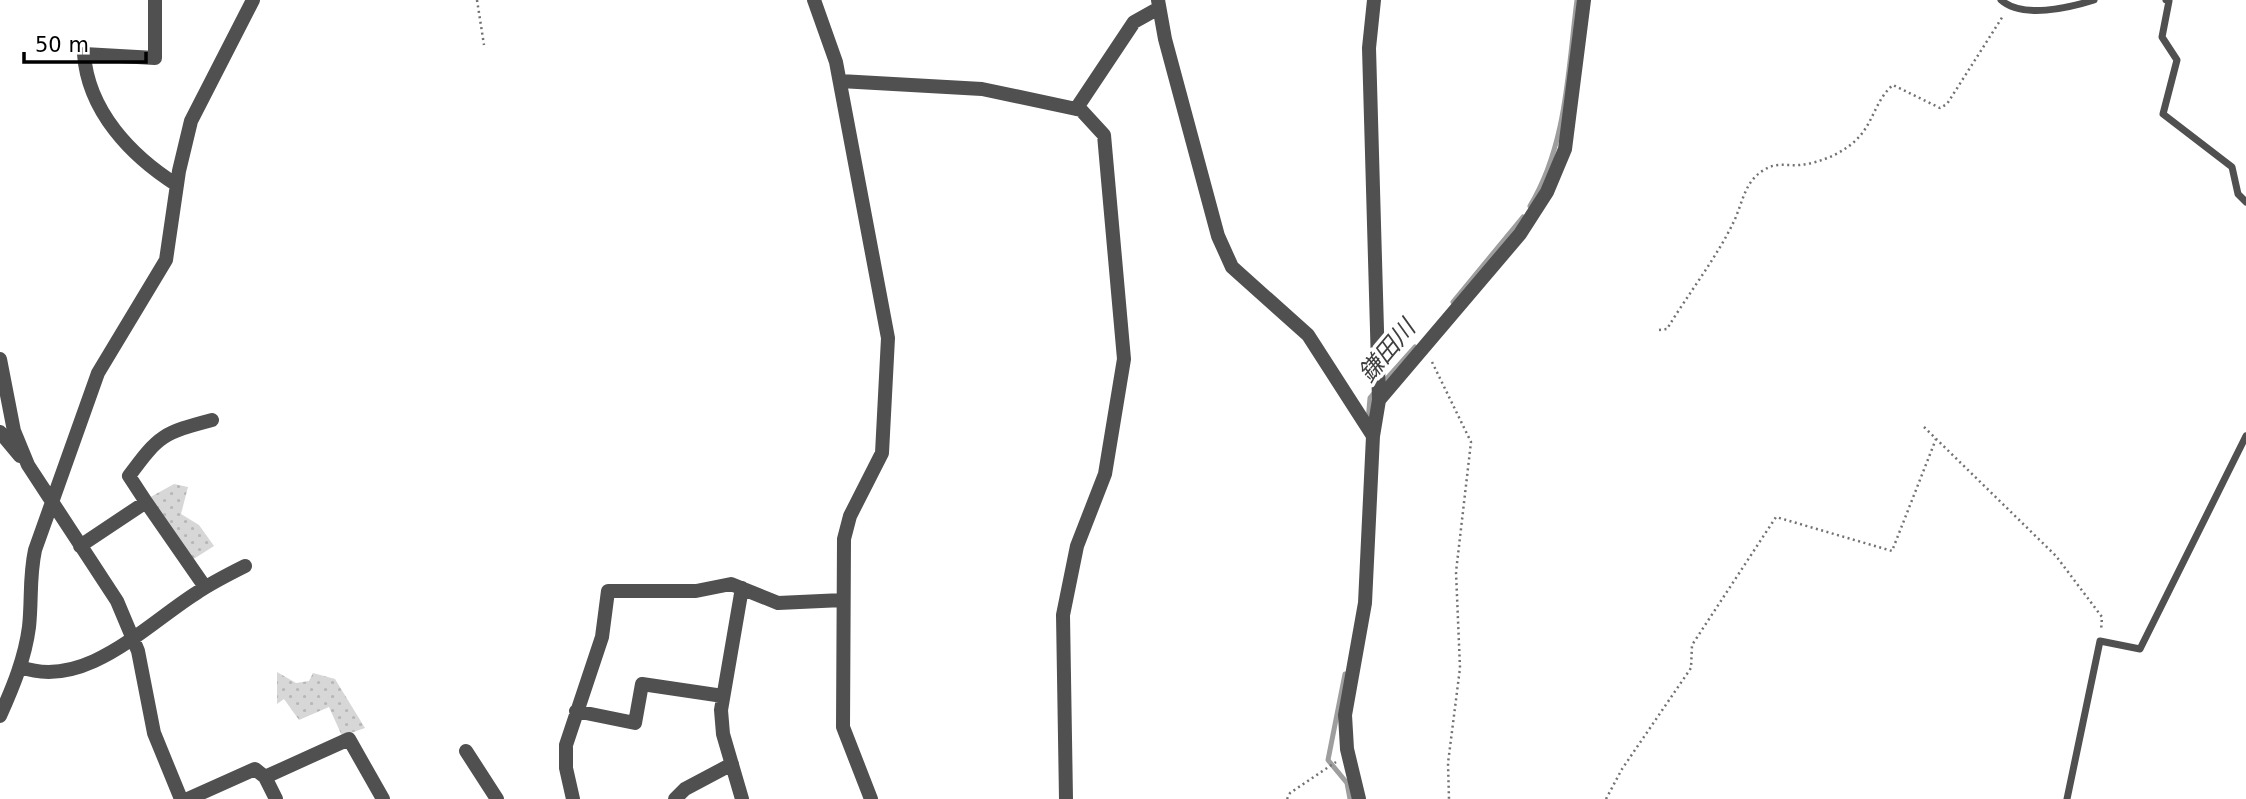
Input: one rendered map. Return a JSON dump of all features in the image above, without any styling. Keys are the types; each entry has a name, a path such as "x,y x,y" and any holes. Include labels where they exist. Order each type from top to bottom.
{"street":[{"path":"155,0 155,58 84,54 85,69 92,94 124,141 145,165 177,185"},
{"path":"0,716 21,667 29,626 29,578 51,504 98,373 166,260 177,185 191,121 253,0"},
{"path":"814,0 836,62 888,338 882,453 847,528 843,600 843,727 872,799"},
{"path":"1359,799 1348,755 1345,715 1366,603 1373,436 1379,400 1369,48 1374,0"},
{"path":"1379,400 1520,234 1557,172 1565,149 1584,0"},
{"path":"1076,109 1134,22 1159,4 1218,236 1231,267 1308,335 1373,436"},
{"path":"840,81 982,89 1081,110 1104,135 1124,359 1105,474 1077,546 1063,615 1066,799"},
{"path":"0,359 14,431 28,465 51,504 117,601 133,638 154,733 181,799"},
{"path":"205,587 130,476 155,441 172,431 212,420"},
{"path":"0,432 28,465"},
{"path":"80,546 146,502"},
{"path":"21,667 46,672 70,669 103,656 205,587 245,566"},
{"path":"573,799 566,768 566,746 602,637 608,591 696,591 731,584 778,603 843,600"},
{"path":"742,588 721,710 723,734 742,799"},
{"path":"576,711 635,723 642,684 723,696"},
{"path":"265,777 349,739 383,799"},
{"path":"466,751 498,799"},
{"path":"675,799 685,789 732,764"},
{"path":"188,799 255,769 265,777 276,799"}],"lane":[{"path":"2001,0 2011,8 2024,10 2094,0"},
{"path":"2166,0 2169,1 2162,37 2176,60 2163,114 2232,167 2238,194 2246,202"},
{"path":"2067,799 2100,641 2140,649 2246,436"}],"path":[{"path":"477,0 484,45"},
{"path":"1659,330 1667,329 1735,218 1741,194 1760,171 1772,165 1801,165 1822,160 1843,149 1859,137 1883,93 1893,85 1940,108 1947,104 1996,23 2011,8"},
{"path":"1427,346 1436,376 1471,442 1455,572 1460,668 1448,763 1449,799"},
{"path":"1924,427 2056,556 2102,617 2100,641"},
{"path":"1606,799 1622,769 1691,668 1692,645 1776,517 1892,551 1936,439"},
{"path":"1287,799 1290,793 1348,755"}],"shaded area":[{"path":"174,484 188,487 181,514 199,525 214,546 192,560 145,500"},
{"path":"277,672 296,683 309,681 313,673 335,679 365,728 342,736 329,707 299,720 284,699 277,704"}],"waterway":[{"name":"鎌田川","path":"1530,206 1552,158 1559,132 1577,0"},
{"name":"鎌田川","path":"1453,302 1523,217"},
{"name":"鎌田川","path":"1382,384 1415,347"},
{"name":"鎌田川","path":"1368,421 1370,398 1376,391"},
{"name":"鎌田川","path":"1345,674 1328,760 1347,783 1350,799"}]}
